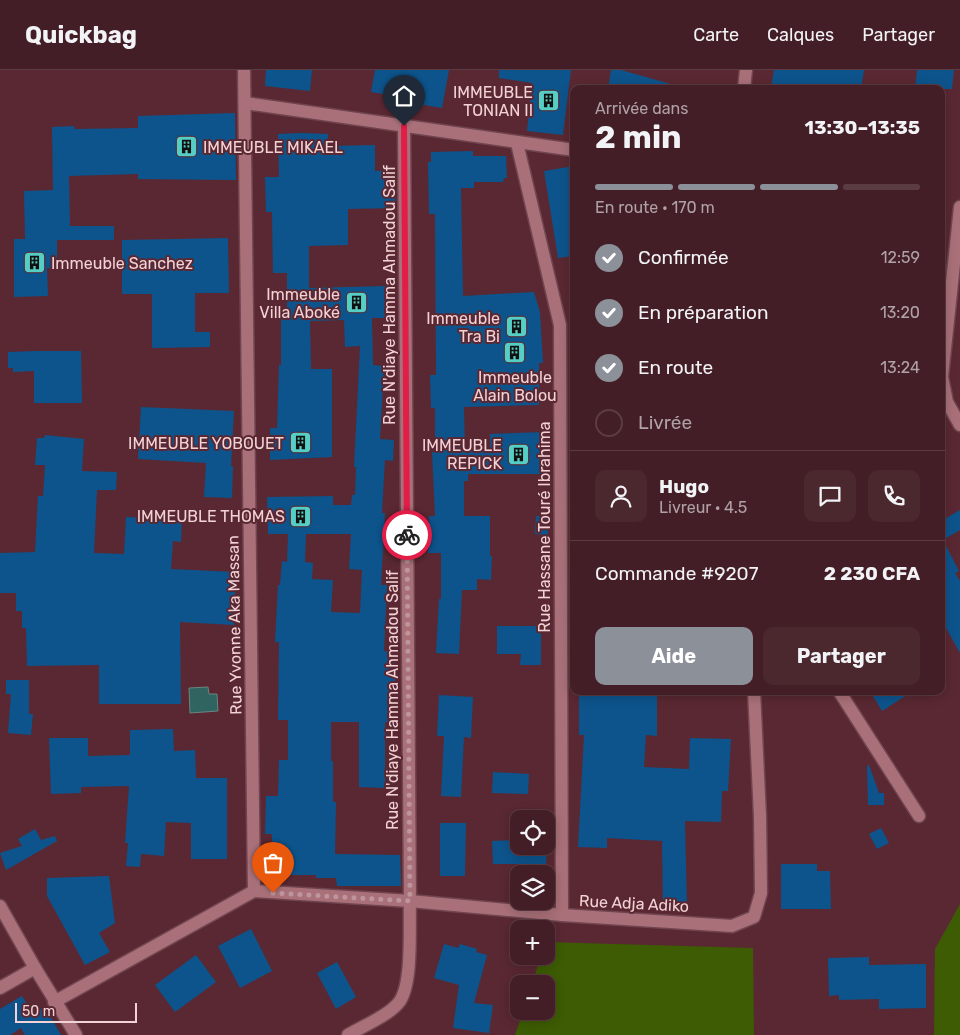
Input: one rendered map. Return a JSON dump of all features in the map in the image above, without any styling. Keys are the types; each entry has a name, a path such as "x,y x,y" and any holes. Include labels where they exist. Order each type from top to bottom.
{"street":[{"name":"Rue Yvonne Aka Massan","path":"244,70 254,892"},
{"path":"744,85 746,70"},
{"path":"245,103 570,150"},
{"name":"Rue N'diaye Hamma Ahmadou Salif","path":"348,1035 384,1014 400,1001 408,982 410,901 404,126"},
{"name":"Rue Hassane Touré Ibrahima","path":"517,143 560,325 562,915"},
{"path":"945,349 960,207"},
{"path":"945,390 948,402 960,425"},
{"name":"Rue Adja Adiko","path":"254,892 410,901 562,915 732,926 754,917 761,894 760,816 754,695"},
{"path":"842,695 919,816"},
{"path":"54,1002 254,892"},
{"path":"0,906 54,1002 76,1035"},
{"path":"0,988 35,968"}],"green space":[{"path":"960,904 960,1035 934,1035 935,949"},
{"path":"555,942 753,948 754,1035 515,1035 520,1020 555,1020 555,975 535,975 538,965 555,965"}],"water":[{"path":"208,687 209,694 217,694 218,711 190,713 189,688"}],"building":[{"path":"266,70 312,70 310,91 265,86"},
{"path":"375,70 449,70 442,108 406,102 406,98 371,92"},
{"name":"IMMEUBLE TONIAN II","path":"499,70 571,70 563,135 527,131 532,83 499,78"},
{"path":"611,70 621,70 674,85 609,85"},
{"path":"774,70 864,70 862,85 772,85"},
{"path":"917,70 954,70 952,89 945,89 945,85 915,85"},
{"path":"235,113 236,180 138,179 138,174 69,176 70,226 114,226 114,240 57,240 57,268 47,268 48,296 14,297 14,239 25,239 24,191 53,190 52,127 74,126 74,129 138,128 138,116"},
{"path":"278,134 328,134 328,146 375,145 375,171 394,170 396,208 348,209 348,245 309,246 309,288 386,286 387,318 372,318 373,365 384,366 380,439 394,440 393,461 385,460 382,513 385,513 381,585 387,585 384,651 396,652 395,685 398,685 398,702 394,702 394,722 385,722 385,788 359,787 359,722 331,722 331,761 333,761 333,802 336,802 335,854 400,855 401,886 337,886 336,878 316,878 316,875 279,875 279,860 272,860 272,834 265,834 266,796 278,796 279,760 288,760 288,720 278,720 279,642 275,642 278,585 280,585 282,561 287,562 288,534 268,534 267,497 333,496 333,505 351,505 352,495 355,495 356,467 354,467 360,346 345,347 344,320 310,321 311,369 332,369 332,457 270,460 270,428 277,428 279,365 281,365 281,318 287,318 287,273 273,273 272,212 266,212 265,177 279,177","holes":["306,534 351,534 349,569 362,570 360,613 331,612 333,580 312,579 313,563 305,562"]},
{"path":"473,151 473,156 506,156 507,178 504,178 503,182 474,182 474,188 461,188 463,296 534,292 540,312 543,363 539,363 539,405 464,407 465,451 490,451 490,434 544,432 545,474 468,474 468,481 464,481 464,516 490,516 491,580 477,579 477,590 462,590 459,654 436,653 439,599 441,599 441,553 428,553 429,516 435,516 432,452 435,452 435,408 431,408 430,375 436,375 435,214 429,214 428,162 431,162 431,152"},
{"path":"570,167 570,256 558,258 544,171"},
{"path":"228,238 229,293 195,293 195,332 210,332 210,347 152,348 152,294 122,294 122,240"},
{"path":"81,351 82,403 34,403 34,371 13,372 13,368 8,368 8,352"},
{"path":"141,407 234,411 231,466 233,466 232,498 204,497 206,463 138,459"},
{"path":"45,435 84,439 82,471 117,472 116,490 97,490 94,553 124,554 126,517 182,519 181,542 173,541 171,569 236,572 234,625 180,622 181,704 99,704 99,665 27,666 26,628 22,628 22,611 16,611 16,593 0,593 0,553 35,552 38,496 43,496 45,465 35,465 37,438 44,438"},
{"path":"960,510 960,530 945,539 945,519"},
{"path":"536,516 548,516 548,535 535,534"},
{"path":"945,544 959,571 955,573 960,581 960,653 945,626"},
{"path":"497,626 541,626 541,665 520,665 521,654 497,654"},
{"path":"6,680 29,680 29,714 33,714 31,735 8,733 11,694 6,694"},
{"path":"439,695 473,697 471,738 464,737 461,797 441,796 444,736 437,736"},
{"path":"579,695 657,695 657,736 646,735 644,767 689,769 690,738 731,739 728,791 722,791 721,822 685,821 687,907 663,908 662,841 607,838 607,848 578,847 584,735 579,735"},
{"path":"872,695 907,695 882,711"},
{"path":"173,729 174,751 195,750 196,778 227,778 227,859 191,859 191,823 166,822 164,856 141,854 140,867 126,866 128,843 125,843 129,786 81,787 81,793 51,794 49,738 88,738 88,756 130,755 130,730"},
{"path":"869,765 879,793 884,793 884,805 868,805 867,766"},
{"path":"493,772 529,774 528,794 492,793"},
{"path":"440,823 466,823 465,876 440,876"},
{"path":"881,828 889,843 877,849 869,834"},
{"path":"35,829 41,840 55,836 57,841 6,870 0,853 22,846 18,839"},
{"path":"510,840 510,855 546,855 546,864 493,864 492,841"},
{"path":"781,864 817,864 817,871 830,871 831,909 781,909"},
{"path":"109,876 115,923 99,933 110,952 85,965 47,896 47,878"},
{"path":"251,929 272,971 240,988 218,946"},
{"path":"444,944 458,948 460,944 477,949 476,952 487,955 474,1003 493,1005 489,1033 453,1028 459,985 434,978"},
{"path":"196,955 216,982 175,1012 155,985"},
{"path":"869,957 869,965 926,964 926,1008 879,1009 879,999 839,1000 839,995 829,996 828,958"},
{"path":"337,962 356,997 336,1009 317,973"},
{"path":"22,996 33,1014 45,1007 61,1035 25,1035 21,1028 10,1035 0,1035 0,1009"}],"way so far":[{"path":"273,893 410,901 407,535"}],"place":[{"name":"IMMEUBLE TONIAN II","path":"549,101"},
{"name":"IMMEUBLE MIKAEL","path":"187,147"},
{"name":"Immeuble Sanchez","path":"35,263"},
{"name":"Immeuble Villa Aboké","path":"356,303"},
{"name":"Immeuble Tra Bi","path":"516,327"},
{"name":"Immeuble Alain Bolou","path":"515,353"},
{"name":"IMMEUBLE YOBOUET","path":"300,443"},
{"name":"IMMEUBLE REPICK","path":"518,454"},
{"name":"IMMEUBLE THOMAS","path":"301,516"}],"route":[{"path":"404,126 407,535"}]}
